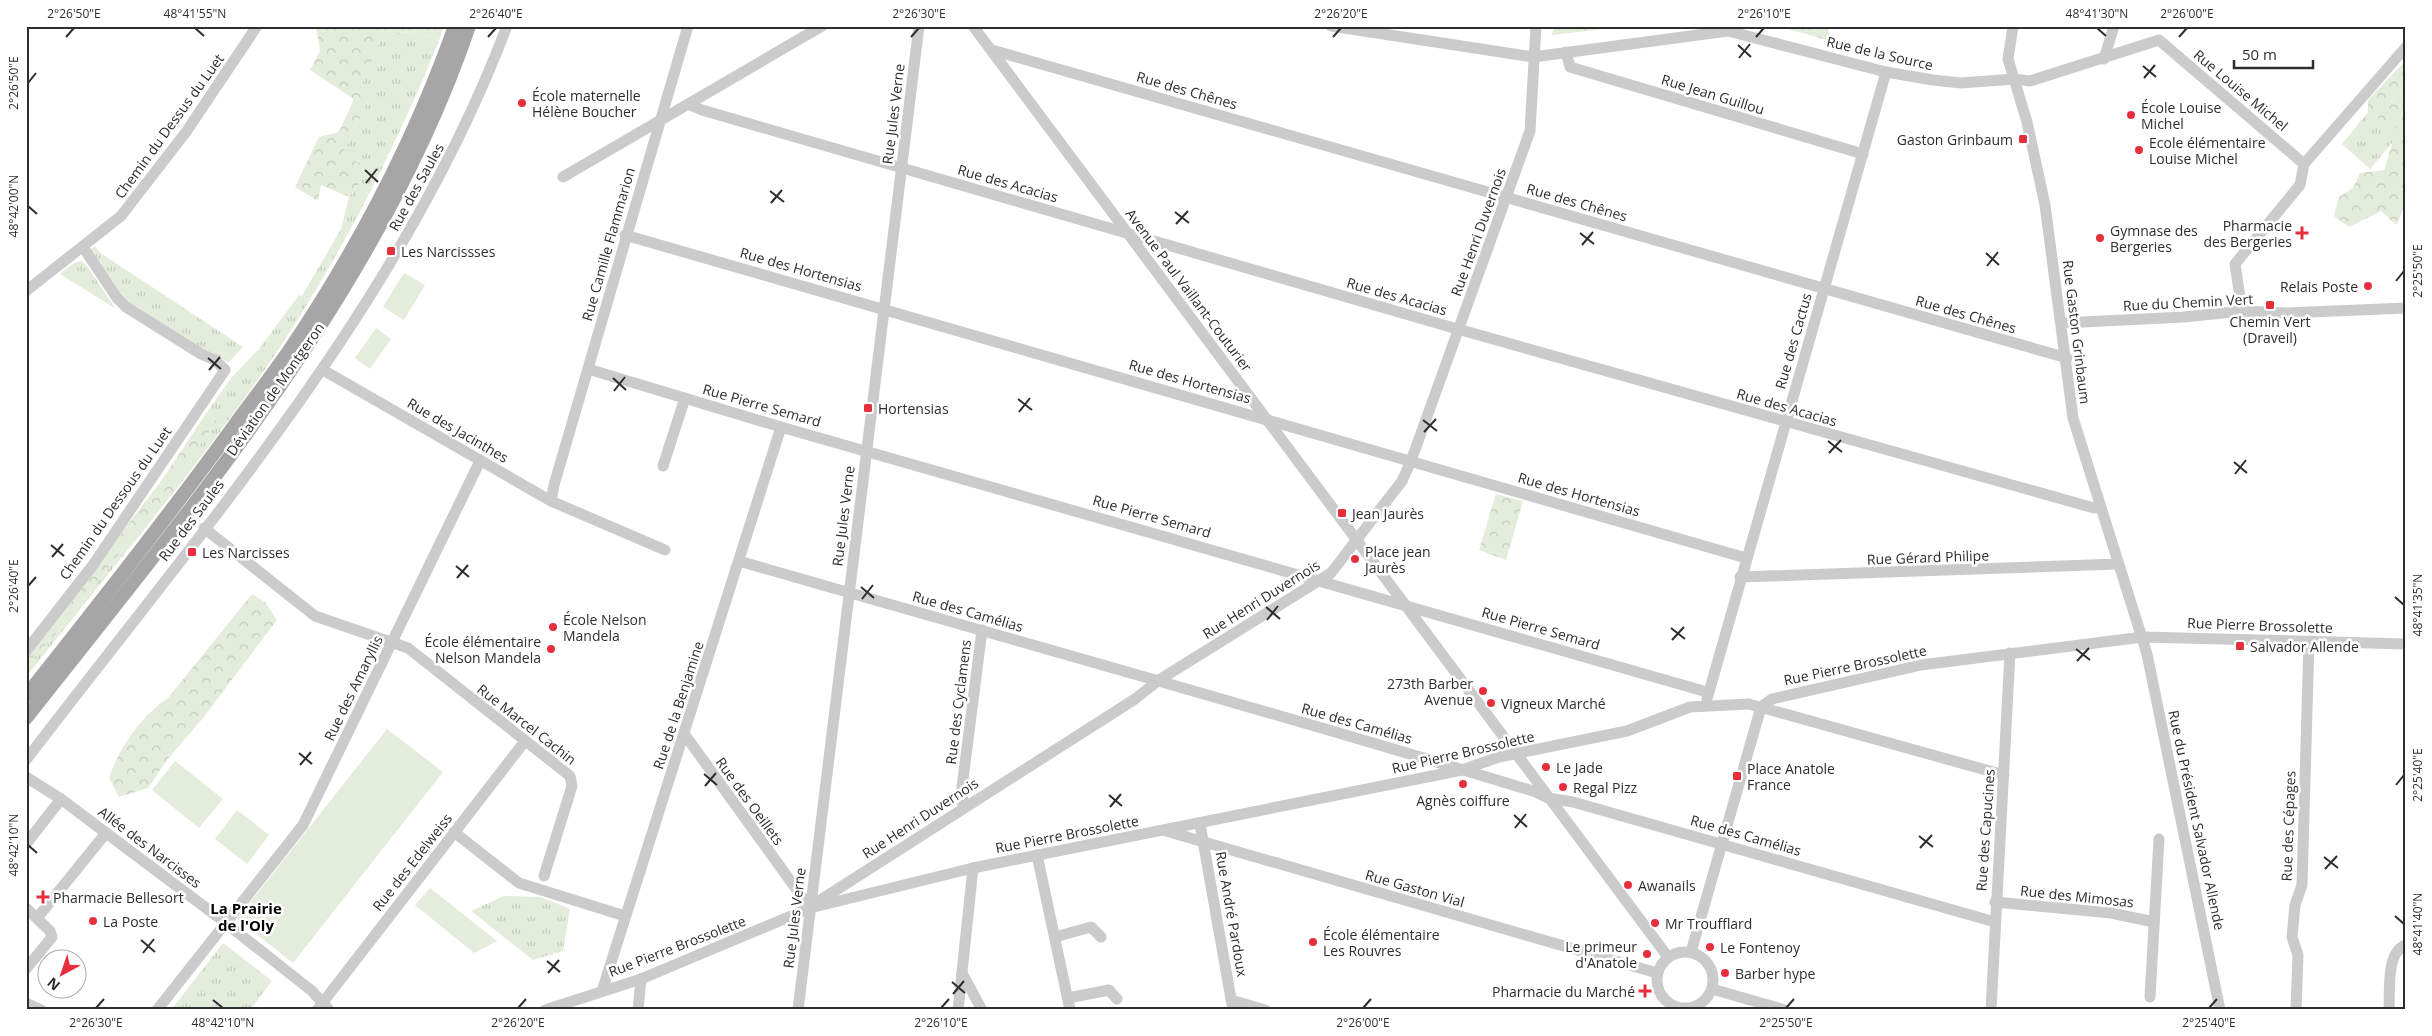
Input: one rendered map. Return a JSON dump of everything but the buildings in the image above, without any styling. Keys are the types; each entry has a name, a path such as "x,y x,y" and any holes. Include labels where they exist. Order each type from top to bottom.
{"main road":[{"name":"Déviation de Montgeron","path":"26,696 176,506 291,348 360,233 389,179 416,121 455,26"},
{"name":"Déviation de Montgeron","path":"26,718 187,513 302,355 371,241 396,192 432,117 469,26"}],"street":[{"name":"Chemin du Dessus du Luet","path":"26,291 83,248 121,216 186,132 257,26"},
{"name":"Rue des Saules","path":"26,760 323,370 403,242 453,153 507,26"},
{"name":"Rue Camille Flammarion","path":"551,501 558,470 625,235 688,26"},
{"path":"563,177 822,26"},
{"name":"Rue Jules Verne","path":"798,1010 919,26"},
{"name":"Avenue Paul Vaillant-Couturier","path":"973,26 1668,958"},
{"path":"1331,26 1533,57"},
{"name":"Rue Henri Duvernois","path":"810,908 963,808 1135,700 1159,680 1322,580 1356,541 1402,481 1411,461 1530,131 1536,26"},
{"name":"Rue Gaston Grinbaum","path":"2012,26 2008,59 2027,122 2045,205 2073,418 2118,564 2143,637"},
{"path":"2104,59 2114,26"},
{"name":"Rue de la Source","path":"1533,57 1728,31 1886,72 1961,83 2014,79"},
{"name":"Rue Louise Michel","path":"2014,79 2030,81 2104,59 2158,40 2304,164"},
{"path":"2242,311 2235,264 2300,185 2304,164 2406,48"},
{"name":"Rue des Chênes","path":"992,50 2066,358"},
{"name":"Rue Jean Guillou","path":"1566,52 1570,67 1863,154"},
{"name":"Rue des Cactus","path":"1706,705 1707,692 1886,72"},
{"name":"Rue des Acacias","path":"688,104 702,110 1459,329 2094,508 2100,507"},
{"name":"Rue des Hortensias","path":"625,235 1746,558"},
{"name":"Chemin du Dessous du Luet","path":"26,651 93,565 225,370 214,360 201,354 126,307 117,298 83,248"},
{"name":"Rue du Chemin Vert","path":"2062,323 2184,318 2242,311 2286,313 2406,308"},
{"name":"Rue Pierre Semard","path":"588,369 781,427 1322,580 1707,692"},
{"name":"Rue des Jacinthes","path":"323,370 551,501 666,550"},
{"path":"663,466 684,398"},
{"name":"Rue de la Benjamine","path":"602,991 781,427"},
{"name":"Rue des Amaryllis","path":"157,1010 303,825 480,461"},
{"name":"Rue Marcel Cachin","path":"204,528 315,616 408,648 570,776 572,786 544,876"},
{"name":"Rue des Camélias","path":"739,561 1159,680 1401,751 1536,792 1548,798 1573,802 1995,922"},
{"name":"Rue Gérard Philipe","path":"1740,578 2118,564"},
{"name":"Rue des Cyclamens","path":"963,808 962,787 982,630"},
{"name":"Rue Pierre Brossolette","path":"545,1010 641,979 810,908 873,891 973,868 1462,770 1499,757 1627,731 1690,707 1749,704 1761,707 1772,699 1921,665 2143,637 2406,644"},
{"name":"Rue du Président Salvador Allende","path":"2143,637 2194,872 2220,1010"},
{"name":"Rue des Cépages","path":"2296,1010 2298,956 2292,937 2295,904 2302,885 2309,641"},
{"name":"Rue des Capucines","path":"1991,1010 1995,902 2010,653"},
{"path":"1692,952 1761,707 2004,775"},
{"name":"Rue des Oeillets","path":"684,735 810,908"},
{"name":"Rue des Edelweiss","path":"323,1007 454,832 525,741"},
{"path":"1401,751 1428,763 1430,766 1429,776"},
{"name":"Allée des Narcisses","path":"26,777 61,799 225,923 323,1007"},
{"path":"26,844 61,799"},
{"name":"Rue André Pardoux","path":"1200,824 1232,1005"},
{"name":"Rue Gaston Vial","path":"1165,831 1657,973"},
{"path":"454,832 519,883 625,916"},
{"path":"38,917 106,833"},
{"path":"2150,998 2160,839"},
{"path":"1037,855 1070,1010"},
{"path":"958,1010 973,868"},
{"path":"865,872 864,884 867,890 873,891"},
{"name":"Rue des Mimosas","path":"1995,902 2111,912 2154,922"},
{"path":"26,908 38,917 50,931 52,937 26,969"},
{"path":"1055,937 1092,926 1101,936"},
{"path":"2389,1010 2392,955 2400,946 2406,945"},
{"path":"1683,952 1692,952 1707,962 1713,979 1712,989 1704,1007 1677,1009 1663,998 1658,990 1657,973 1668,958 1683,952"},
{"path":"962,973 982,1010"},
{"path":"638,1010 641,979"},
{"path":"1712,989 1785,1010"},
{"path":"1068,998 1109,990 1117,999"},
{"path":"26,1002 41,1010"},
{"path":"1232,1005 1265,1010"}],"green space":[{"path":"316,26 444,26 440,38 405,32 383,35 361,86 370,96 343,154 360,163 360,182 349,197 321,185 318,201 295,187 319,137 339,132 354,99 310,70 320,51"},
{"path":"1554,26 1630,26 1552,35"},
{"path":"1777,26 1826,26 1834,42"},
{"path":"405,32 440,38 408,114 372,189 311,298 276,353 174,492 178,475 217,421 207,412 232,377 259,349 299,295 302,296 341,229 349,197 360,182 360,163 343,154 370,96 361,86 383,35"},
{"path":"2406,60 2406,84 2391,103 2406,107 2407,169 2401,215 2396,225 2381,211 2349,227 2334,216 2339,197 2353,188 2360,173 2384,170 2394,138 2401,131 2368,112 2368,100"},
{"path":"2406,84 2406,107 2391,103"},
{"path":"2368,112 2402,131 2370,169 2342,144"},
{"path":"95,246 99,252 243,347 228,363 217,355 200,348 125,300 91,249"},
{"path":"81,261 87,266 116,309 60,274 74,263"},
{"path":"404,273 425,285 404,320 383,307"},
{"path":"376,328 391,339 370,369 355,358"},
{"path":"207,412 217,421 178,475 174,492 134,542 127,544 67,621 26,668 26,656 162,480"},
{"path":"1496,494 1523,501 1506,560 1479,550"},
{"path":"134,542 26,677 26,668 67,621 127,544"},
{"path":"252,594 265,602 277,620 203,718 167,760 148,788 119,797 109,778 125,744 140,723 168,698"},
{"path":"387,729 443,772 293,963 237,919"},
{"path":"175,761 223,799 199,828 152,790"},
{"path":"237,810 269,835 247,864 215,839"},
{"path":"430,888 497,941 474,953 415,905"},
{"path":"504,896 541,897 570,909 563,951 533,960 471,911"},
{"path":"223,943 272,981 250,1010 171,1010"}],"place":[{"name":"École maternelle Hélène Boucher","path":"522,103"},
{"name":"École Louise Michel","path":"2131,115"},
{"name":"Gaston Grinbaum","path":"2023,139"},
{"name":"Ecole élémentaire Louise Michel","path":"2139,150"},
{"name":"Pharmacie des Bergeries","path":"2302,233"},
{"name":"Gymnase des Bergeries","path":"2100,238"},
{"name":"Les Narcissses","path":"391,251"},
{"name":"Relais Poste","path":"2368,286"},
{"name":"Chemin Vert (Draveil)","path":"2270,305"},
{"name":"Hortensias","path":"868,408"},
{"name":"Jean Jaurès","path":"1342,513"},
{"name":"Les Narcisses","path":"192,552"},
{"name":"Place jean Jaurès","path":"1355,559"},
{"name":"École Nelson Mandela","path":"553,627"},
{"name":"Salvador Allende","path":"2240,646"},
{"name":"École élémentaire Nelson Mandela","path":"551,649"},
{"name":"273th Barber Avenue","path":"1483,691"},
{"name":"Vigneux Marché","path":"1491,703"},
{"name":"Le Jade","path":"1546,767"},
{"name":"Place Anatole France","path":"1737,776"},
{"name":"Agnès coiffure","path":"1463,784"},
{"name":"Regal Pizz","path":"1563,787"},
{"name":"Awanails","path":"1628,885"},
{"name":"Pharmacie Bellesort","path":"43,897"},
{"name":"La Poste","path":"93,921"},
{"name":"Mr Troufflard","path":"1655,923"},
{"name":"École élémentaire Les Rouvres","path":"1313,942"},
{"name":"Le Fontenoy","path":"1710,947"},
{"name":"Le primeur d'Anatole","path":"1647,954"},
{"name":"Barber hype","path":"1725,973"},
{"name":"Pharmacie du Marché","path":"1645,991"}],"district":[{"name":"La Prairie de l'Oly","path":"246,916"}]}
